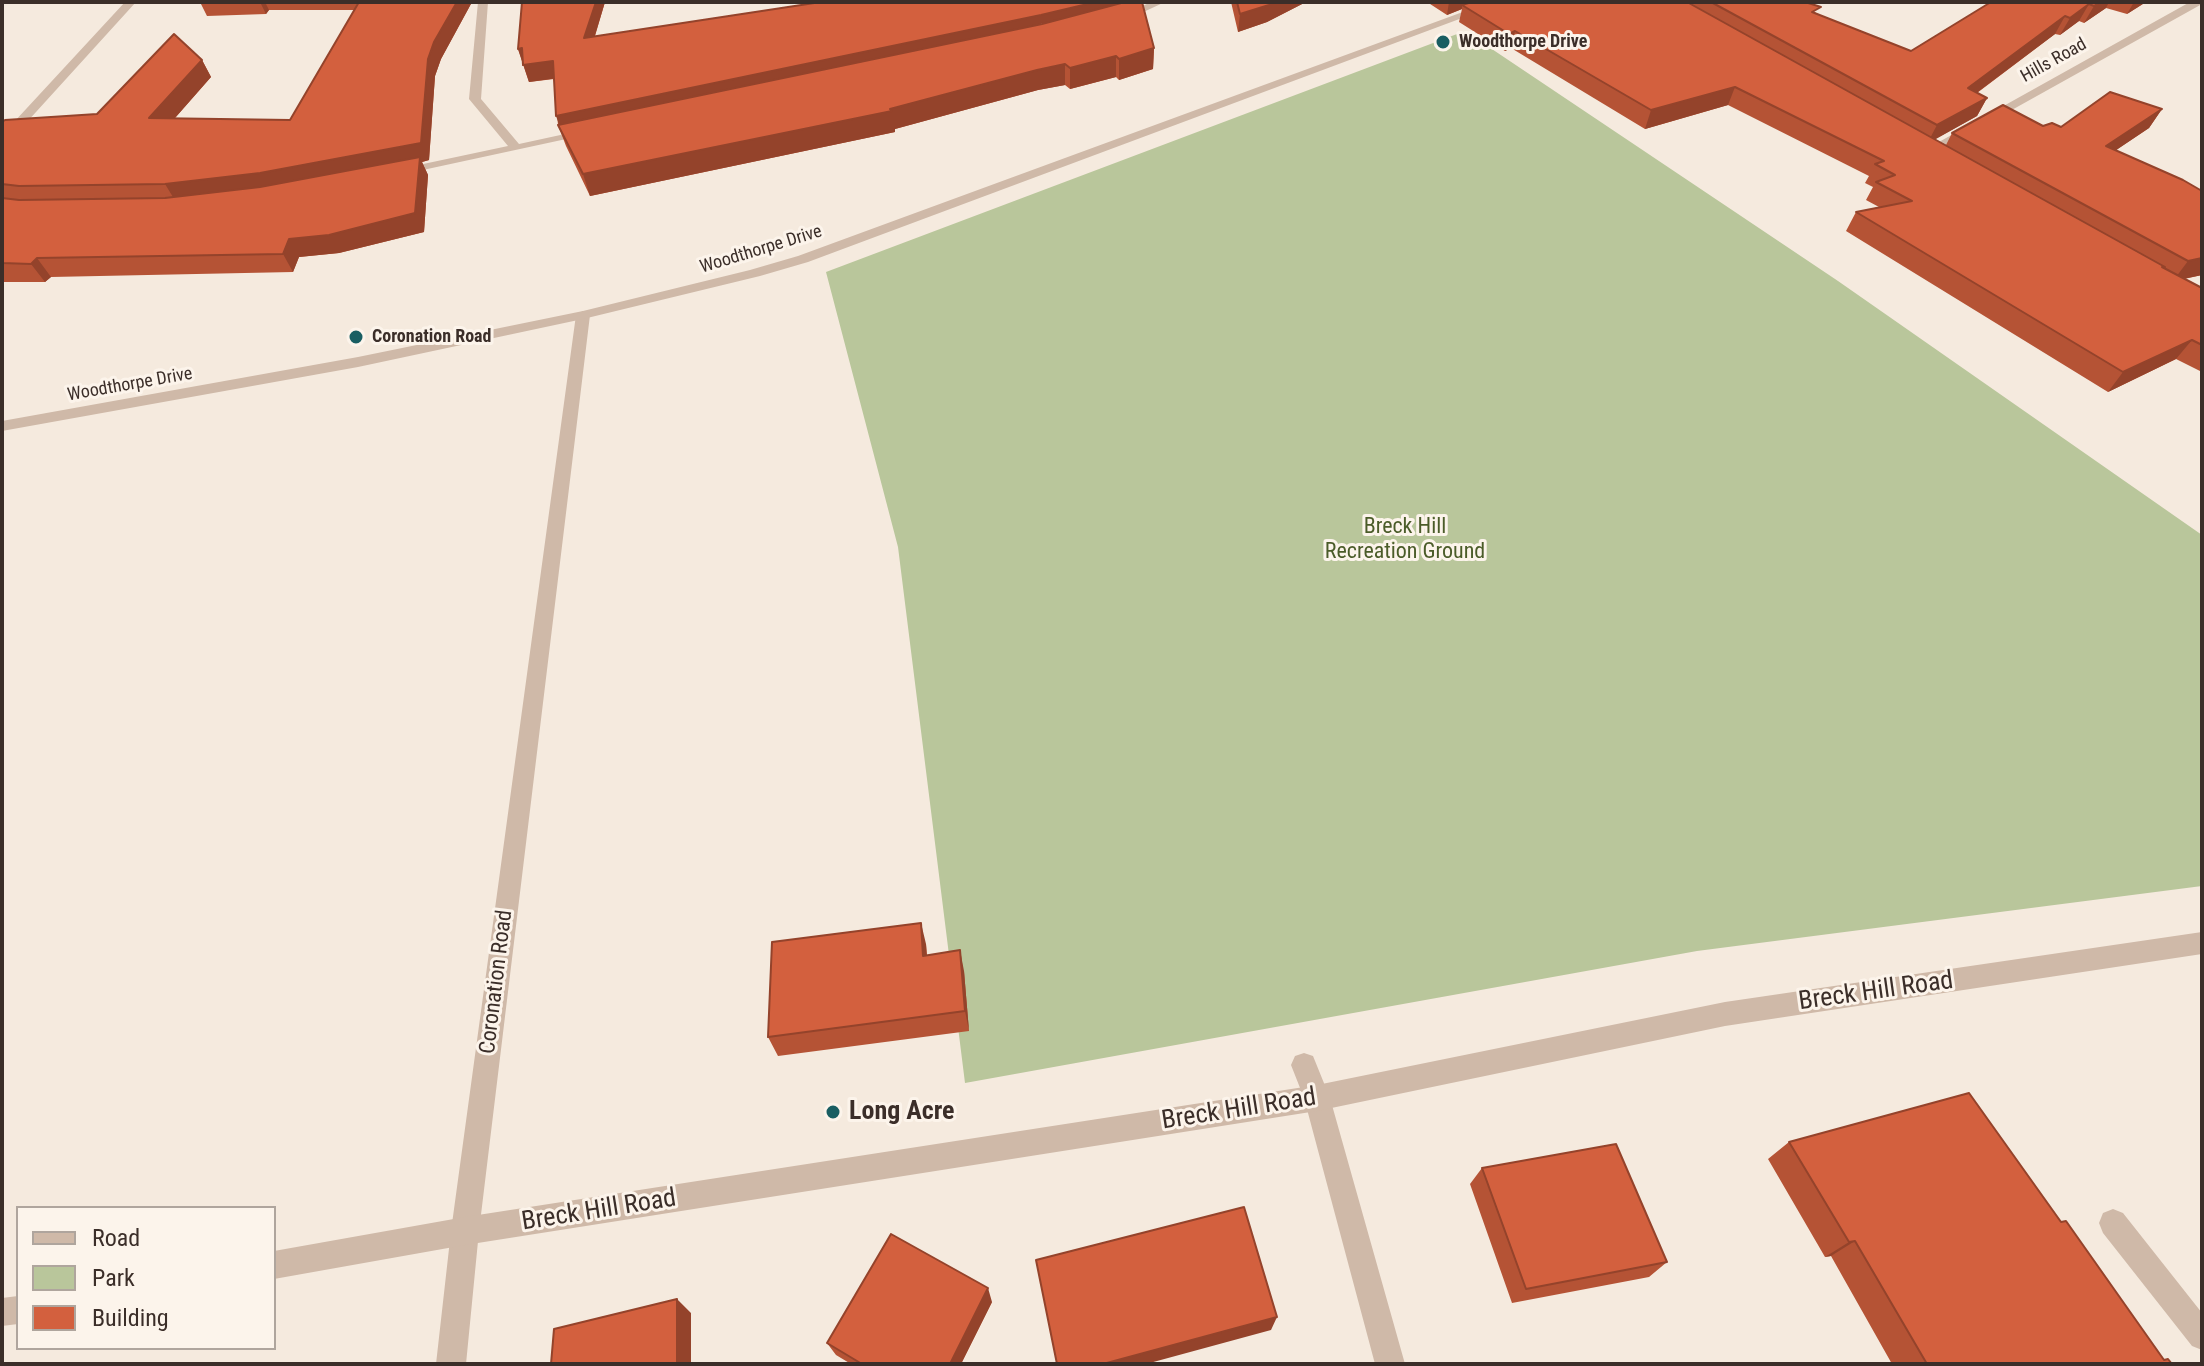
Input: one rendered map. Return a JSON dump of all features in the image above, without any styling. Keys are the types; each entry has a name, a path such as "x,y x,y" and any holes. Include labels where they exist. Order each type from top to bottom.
{"street":[{"path":"2,142 131,2"},
{"path":"483,2 475,99 516,148"},
{"path":"1100,23 1137,13 1160,2"},
{"name":"Woodthorpe Drive","path":"2,426 358,362 583,315 803,259 1500,2"},
{"name":"Hills Road","path":"1927,152 2198,2"},
{"path":"380,177 603,130"},
{"path":"1914,145 1941,160"},
{"name":"Coronation Road","path":"451,1364 465,1231 583,315"},
{"name":"Breck Hill Road","path":"276,1265 465,1231 1317,1098 1725,1014 2202,943"},
{"path":"1304,1065 1317,1098 1390,1364"},
{"path":"2113,1223 2202,1336"}],"green space":[{"name":"Breck Hill Recreation Ground","path":"1465,31 1838,281 2202,535 2202,886 1697,951 965,1083 898,547 826,272"}],"building":[{"path":"359,2 457,2 428,59 421,143 260,173 165,184 2,184 2,122 97,114 174,34 202,60 149,118 290,120"},
{"path":"522,2 596,2 584,38 821,2 1096,2 556,116 553,61 523,65 522,48 518,49"},
{"path":"1125,2 1142,2 1154,48 1119,59 1116,56 1070,68 1065,64 1037,70 890,109 892,111 583,174 558,125 1042,24"},
{"path":"1237,2 1275,2 1240,14"},
{"path":"1472,2 1687,2 2202,288 2202,345 2192,340 2123,372 1856,212 1912,201 1876,182 1895,175 1875,164 1884,161 1735,87 1651,110 1515,31 1509,34 1462,5"},
{"path":"1711,2 1805,2 1821,7 1812,12 1911,51 1991,2 2100,2 2094,6 2089,4 2070,18 2065,16 1968,88 1987,98 1937,125"},
{"path":"2110,92 2162,109 2106,146 2202,191 2202,258 2188,261 1952,133 2003,105 2043,126 2052,123 2061,127"},
{"path":"420,157 415,213 329,235 289,239 283,254 37,258 31,264 2,263 2,198 165,198 260,187"},
{"path":"921,923 923,956 960,950 965,1011 768,1037 772,942"},
{"path":"1969,1093 2061,1222 2066,1221 2164,1360 2168,1359 2172,1364 1927,1364 1855,1241 1849,1242 1789,1142"},
{"path":"1616,1144 1667,1262 1526,1289 1482,1168"},
{"path":"1244,1207 1277,1317 1103,1364 1057,1364 1036,1260"},
{"path":"891,1234 988,1288 950,1364 862,1364 827,1343"},
{"path":"677,1299 677,1364 551,1364 554,1329"}],"place":[{"name":"Woodthorpe Drive","path":"1443,42"},
{"name":"Coronation Road","path":"356,337"},
{"name":"Long Acre","path":"833,1112"}]}
